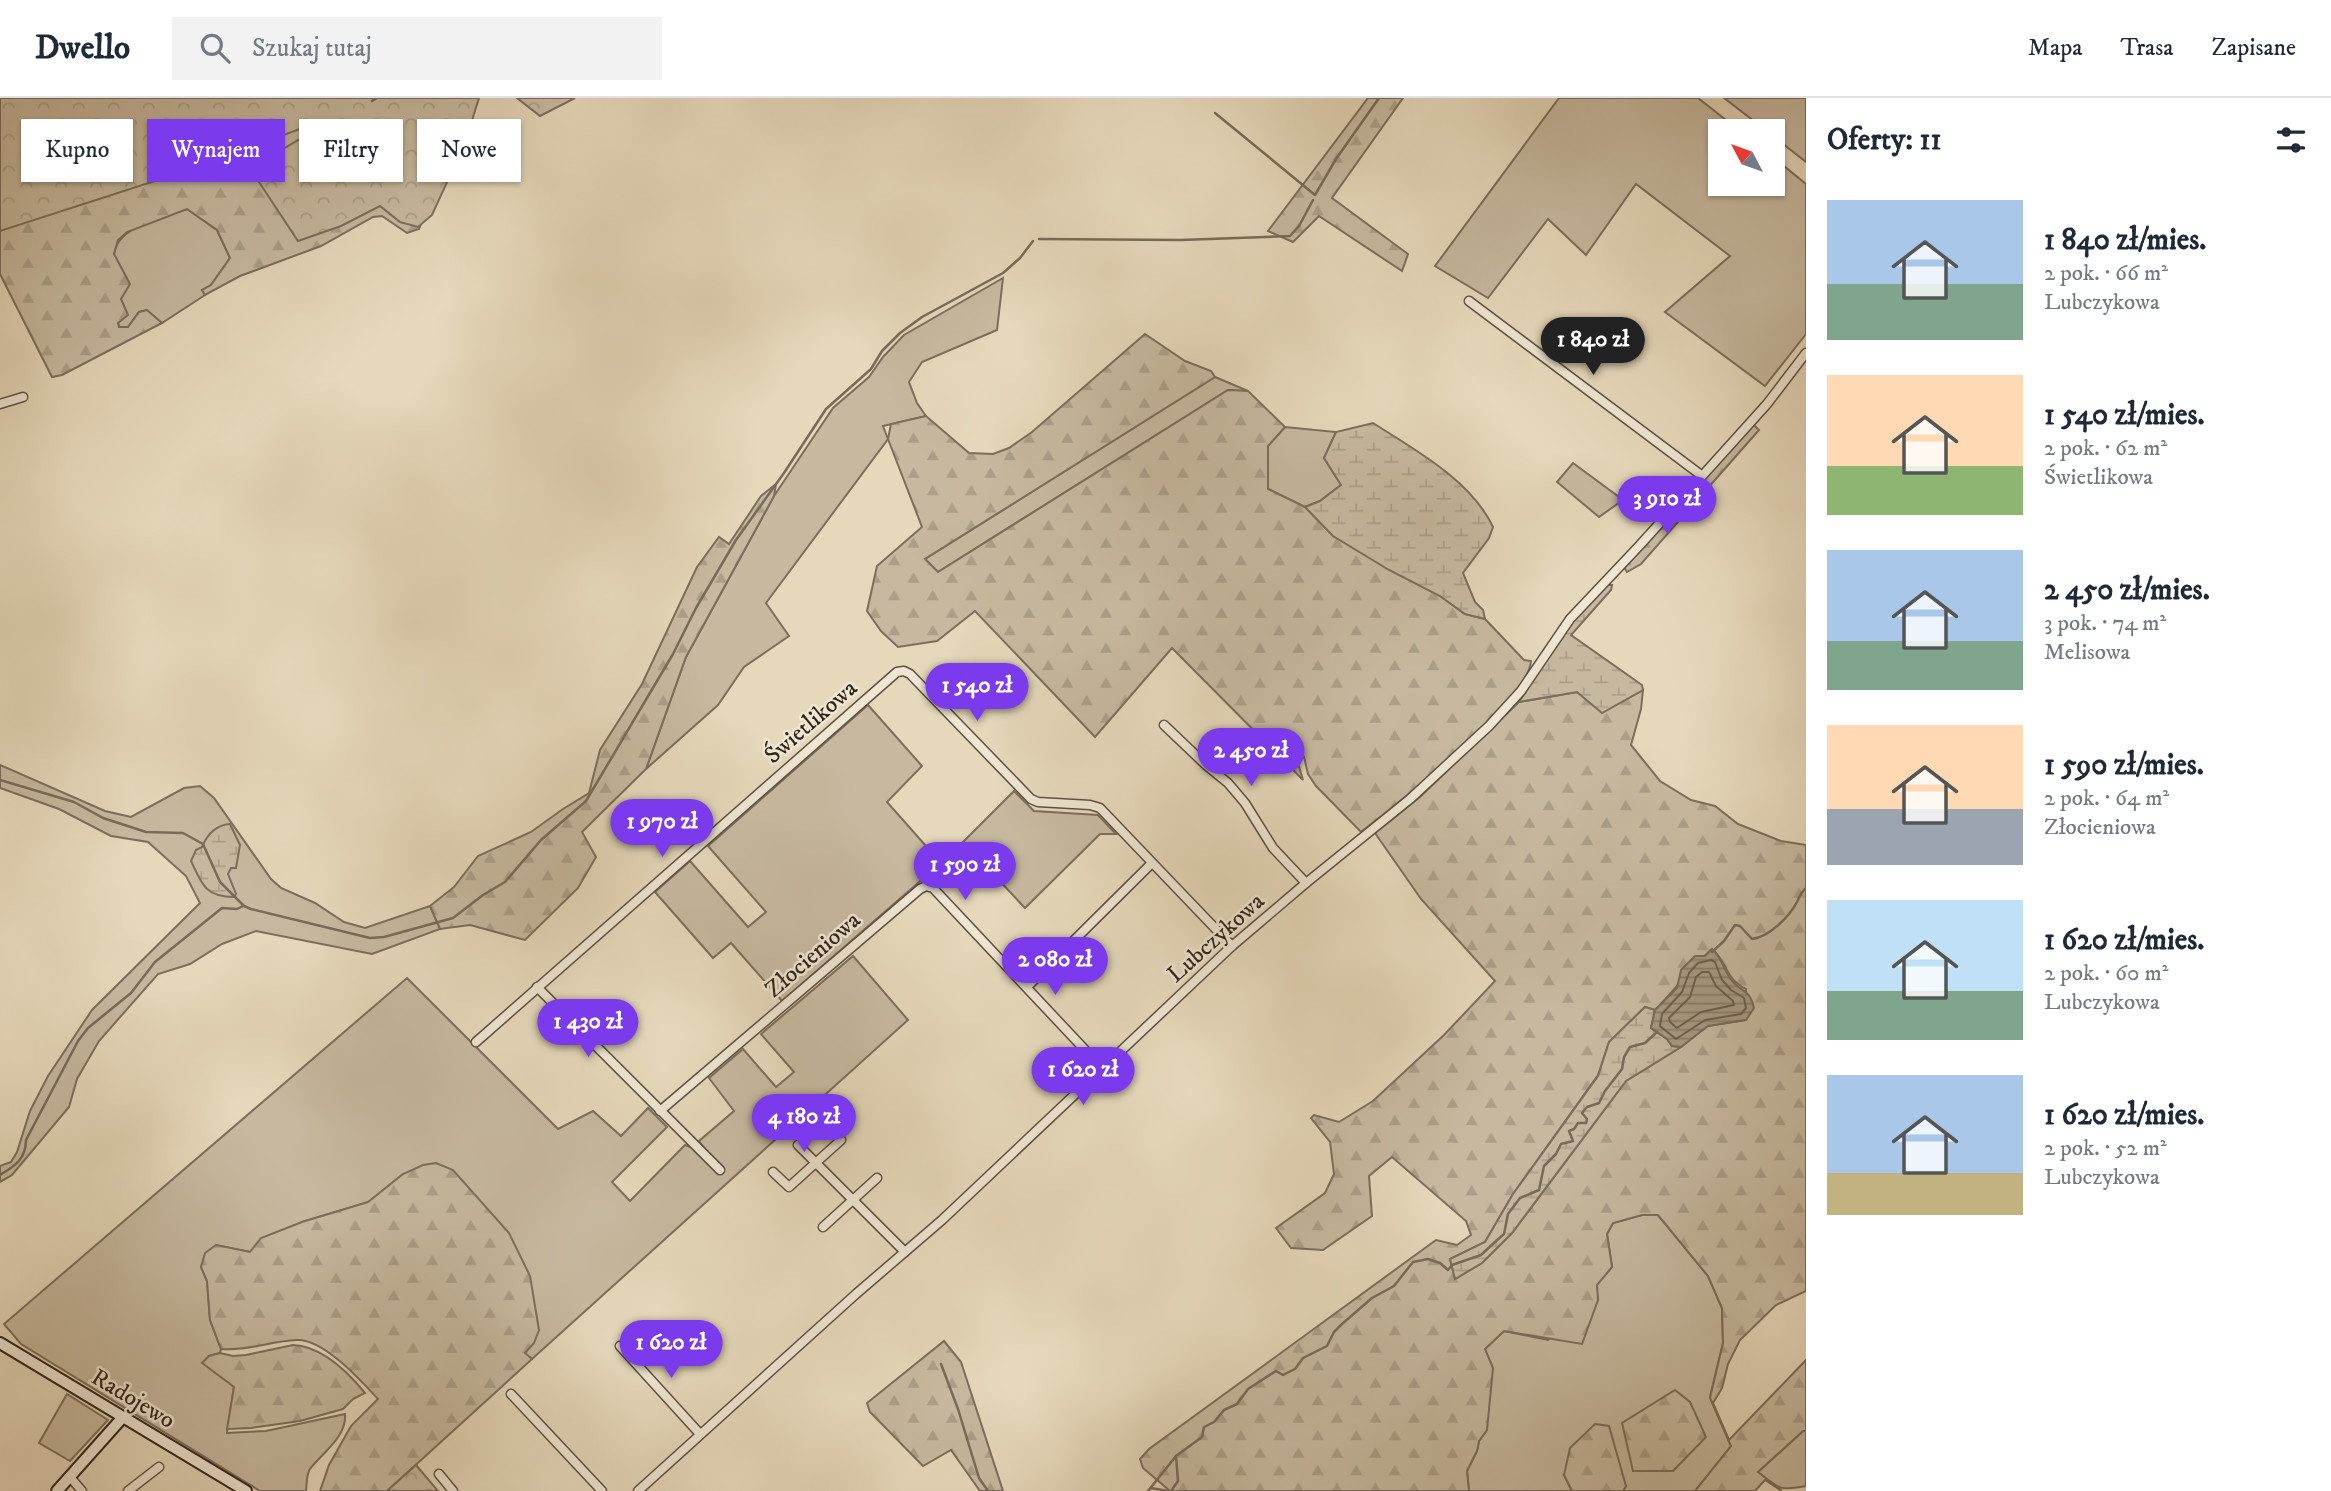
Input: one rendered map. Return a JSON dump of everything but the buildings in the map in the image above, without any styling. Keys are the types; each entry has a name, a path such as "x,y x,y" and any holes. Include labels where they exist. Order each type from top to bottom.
{"street":[{"path":"1469,301 1701,475"},
{"name":"Lubczykowa","path":"638,1491 905,1252 1232,946 1410,799 1509,705 1570,618 1640,545 1773,396 1806,353"},
{"path":"0,404 23,397"},
{"name":"Świetlikowa","path":"476,1042 897,672 904,671 910,674 1031,799 1100,808 1232,946"},
{"path":"1164,724 1228,783 1245,803 1273,848 1306,883"},
{"path":"1027,987 1152,863"},
{"name":"Złocieniowa","path":"660,1111 926,886 933,888 1103,1069"},
{"path":"537,987 720,1170"},
{"path":"772,1172 789,1186 816,1163 841,1140 826,1124"},
{"path":"798,1144 905,1252"},
{"path":"823,1227 877,1178"},
{"name":"Radojewo","path":"0,1343 246,1491"},
{"path":"620,1346 700,1434"},
{"path":"511,1394 602,1491"},
{"path":"57,1491 122,1417"},
{"path":"128,1491 159,1467"},
{"path":"439,1474 453,1491"},
{"path":"70,1477 82,1491"},
{"path":"138,1483 144,1491"}],"green space":[{"path":"0,98 467,98 460,119 417,119 417,182 438,182 419,229 407,233 382,216 373,217 321,246 240,276 205,295 202,290 211,285 230,258 217,230 187,209 127,232 118,240 114,254 130,284 121,299 128,315 118,323 119,327 128,327 139,312 147,310 162,323 62,375 52,377 0,274"},
{"path":"0,98 479,98 472,119 417,119 417,182 447,182 432,215 418,227 400,222 380,206 341,226 298,241 259,182 285,182 285,148 299,139 299,182 403,182 403,119 299,119 299,129 285,134 285,119 147,119 147,182 152,182 0,231"},
{"path":"517,98 575,98 540,116"},
{"path":"1368,98 1403,98 1332,198 1408,254 1402,271 1319,216 1293,242 1268,231"},
{"path":"1559,98 1698,98 1725,119 1708,119 1708,196 1785,196 1785,167 1806,184 1806,334 1765,386 1665,312 1730,256 1636,184 1586,255 1548,219 1488,298 1435,266"},
{"path":"1724,98 1806,98 1806,162 1785,145 1785,119 1751,119"},
{"path":"187,209 217,230 230,258 211,285 202,290 205,295 162,323 146,310 139,312 128,327 119,327 120,299 114,257 116,247 122,238 142,225"},
{"path":"1003,278 997,330 922,362 909,382 917,403 926,416 883,426 888,439 766,603 789,636 744,667 718,705 646,769 686,657 774,496 833,408 869,377 904,335"},
{"path":"1145,334 1185,361 1211,371 1215,377 925,559 938,572 1228,390 1248,391 1285,427 1268,446 1268,489 1305,507 1333,536 1440,596 1465,614 1485,619 1524,660 1531,661 1525,678 1485,725 1402,800 1361,832 1316,786 1308,774 1304,757 1297,760 1303,780 1172,648 1095,737 975,611 937,641 898,647 881,631 867,611 877,566 922,527 888,439 891,424 926,416 969,453 993,454 1009,448 1032,432"},
{"path":"1215,377 1248,391 1228,390 938,572 925,559"},
{"path":"1373,423 1424,455 1456,481 1471,495 1493,527 1489,538 1463,573 1485,619 1465,614 1440,596 1389,570 1333,536 1305,507 1320,501 1341,485 1324,458 1336,432"},
{"path":"1752,423 1759,430 1641,564 1627,572 1624,567"},
{"path":"1285,427 1336,432 1324,458 1341,485 1320,501 1305,507 1268,489 1268,446"},
{"path":"1573,463 1623,500 1599,517 1557,482"},
{"path":"776,484 774,496 686,657 646,769 582,832 596,857 578,888 525,940 470,925 440,929 430,906 454,887 478,856 531,832 589,793 600,750 642,684 697,567 719,537 729,544 761,496"},
{"path":"1606,585 1612,585 1611,590 1571,635 1642,685 1643,690 1602,713 1577,692 1519,702 1573,619"},
{"path":"1643,690 1631,745 1660,781 1691,800 1715,806 1738,824 1781,841 1806,845 1806,1291 1776,1305 1740,1340 1728,1364 1722,1388 1713,1403 1729,1440 1806,1360 1806,1431 1758,1472 1782,1491 1765,1480 1755,1491 1695,1491 1731,1446 1710,1398 1723,1343 1722,1308 1708,1276 1658,1215 1642,1215 1613,1223 1607,1234 1612,1267 1597,1285 1598,1300 1582,1344 1504,1331 1485,1349 1493,1368 1487,1430 1479,1441 1467,1471 1469,1491 1170,1491 1143,1468 1140,1459 1149,1449 1436,1240 1457,1245 1471,1235 1466,1221 1392,1157 1369,1176 1372,1216 1323,1250 1291,1248 1276,1228 1325,1193 1334,1174 1330,1142 1311,1118 1314,1115 1339,1122 1373,1101 1444,1035 1495,981 1421,899 1375,833 1420,797 1519,702 1577,692 1602,712","holes":["1712,949 1734,981 1746,989 1746,1020 1707,1026 1681,1047 1626,1081 1512,1233 1482,1263 1455,1279 1450,1259 1485,1242 1513,1194 1598,1075 1609,1042 1645,1007 1655,1010"]},
{"path":"868,705 922,766 887,802 941,863 782,1001 731,943 713,958 655,892 690,861 748,927 766,912 708,846"},
{"path":"0,765 105,811 131,817 184,788 200,786 214,798 271,879 281,888 315,903 344,922 365,928 430,906 440,929 372,954 256,931 222,944 190,964 158,974 99,1041 77,1079 69,1107 12,1175 0,1182 0,1166 11,1162 17,1152 30,1111 48,1076 92,1010 200,903 186,876 148,842 111,836 59,809 0,788"},
{"path":"1014,791 1034,811 1098,815 1116,834 1100,834 1025,908 963,842"},
{"path":"230,824 240,845 236,868 231,868 228,874 236,894 234,897 217,895 206,888 191,861 196,850 202,847 212,831"},
{"path":"853,956 908,1020 532,1359 524,1353 403,1174 369,1202 302,1222 250,1252 216,1245 201,1267 207,1281 210,1320 221,1349 220,1353 209,1356 234,1387 227,1433 266,1431 345,1414 345,1422 338,1437 309,1471 306,1491 260,1491 21,1344 4,1324 407,978 558,1129 593,1111 621,1136 648,1108 667,1127 612,1182 630,1201 685,1145 709,1154 699,1141 734,1111 709,1078 743,1049 776,1087 794,1072 761,1034"},
{"path":"1645,1007 1655,1010 1651,1028 1672,1046 1681,1047 1626,1081 1512,1233 1482,1263 1455,1279 1450,1259 1485,1242 1513,1194 1598,1076 1609,1042"},
{"path":"436,1163 453,1170 509,1233 530,1276 539,1330 534,1343 525,1353 532,1359 387,1491 320,1491 329,1465 351,1426 378,1399 330,1353 308,1342 297,1340 241,1349 221,1349 210,1320 207,1281 201,1267 205,1253 216,1245 250,1252 261,1238 368,1202 403,1174 423,1165"},
{"path":"1642,1215 1658,1215 1708,1276 1722,1308 1723,1343 1710,1397 1731,1446 1695,1491 1623,1491 1626,1486 1564,1475 1572,1491 1469,1491 1467,1471 1479,1441 1487,1430 1485,1349 1504,1331 1548,1340 1598,1300 1596,1285 1612,1267 1607,1234 1613,1223"},
{"path":"944,1341 961,1362 1003,1491 980,1491 951,1450 923,1466 870,1412 867,1403"},
{"path":"293,1345 314,1350 333,1361 365,1393 353,1399 343,1409 300,1421 227,1429 234,1387 202,1363 209,1356 220,1353 246,1355"},
{"path":"1675,1390 1690,1402 1706,1437 1673,1471 1633,1471 1622,1423"},
{"path":"67,1394 108,1420 70,1461 39,1443"},
{"path":"1595,1424 1609,1426 1626,1486 1623,1491 1572,1491 1564,1475 1570,1448"},
{"path":"1806,1431 1806,1486 1780,1487 1758,1472"},
{"path":"416,1465 438,1491 387,1491"}],"water":[{"path":"1712,949 1734,983 1750,997 1754,1008 1746,1020 1708,1026 1681,1047 1672,1046 1651,1028 1655,1010 1677,988 1681,970 1695,956 1705,956"}],"waterway":[{"path":"372,101 377,98"},
{"path":"1215,113 1315,195 1336,159 1379,98"},
{"path":"1039,239 1181,240 1290,236 1299,226 1313,200"},
{"path":"0,780 74,802 103,818 146,832 183,833 203,844 220,882 244,906 251,909 370,938 384,937 453,918 505,882 541,840 586,801 673,654 696,608 736,540 826,409 871,369 882,351 900,333 922,317 1003,273 1020,258 1033,241"},
{"path":"1712,952 1735,925 1740,926 1752,939 1772,930 1789,914 1806,888"},
{"path":"0,1175 22,1157 26,1140 78,1041 88,1028 131,993 155,962 222,908 237,909 243,906"},
{"path":"1148,1491 1176,1456 1202,1437 1204,1427 1214,1422 1224,1410 1237,1404 1248,1389 1276,1371 1283,1375 1295,1369 1303,1358 1327,1346 1334,1332 1342,1324 1372,1298 1394,1286 1413,1262 1428,1259 1440,1263 1448,1270 1452,1265 1481,1255 1504,1234 1508,1214 1520,1198 1539,1190 1544,1166 1556,1154 1561,1144 1573,1141 1569,1131 1578,1123 1586,1123 1587,1119 1582,1113 1587,1107 1599,1103 1622,1069 1624,1057 1630,1047 1645,1043 1657,1032"},
{"path":"941,1364 979,1478 988,1491"},
{"path":"1171,1491 1178,1481 1176,1456"},
{"path":"1151,1488 1168,1491"}]}
